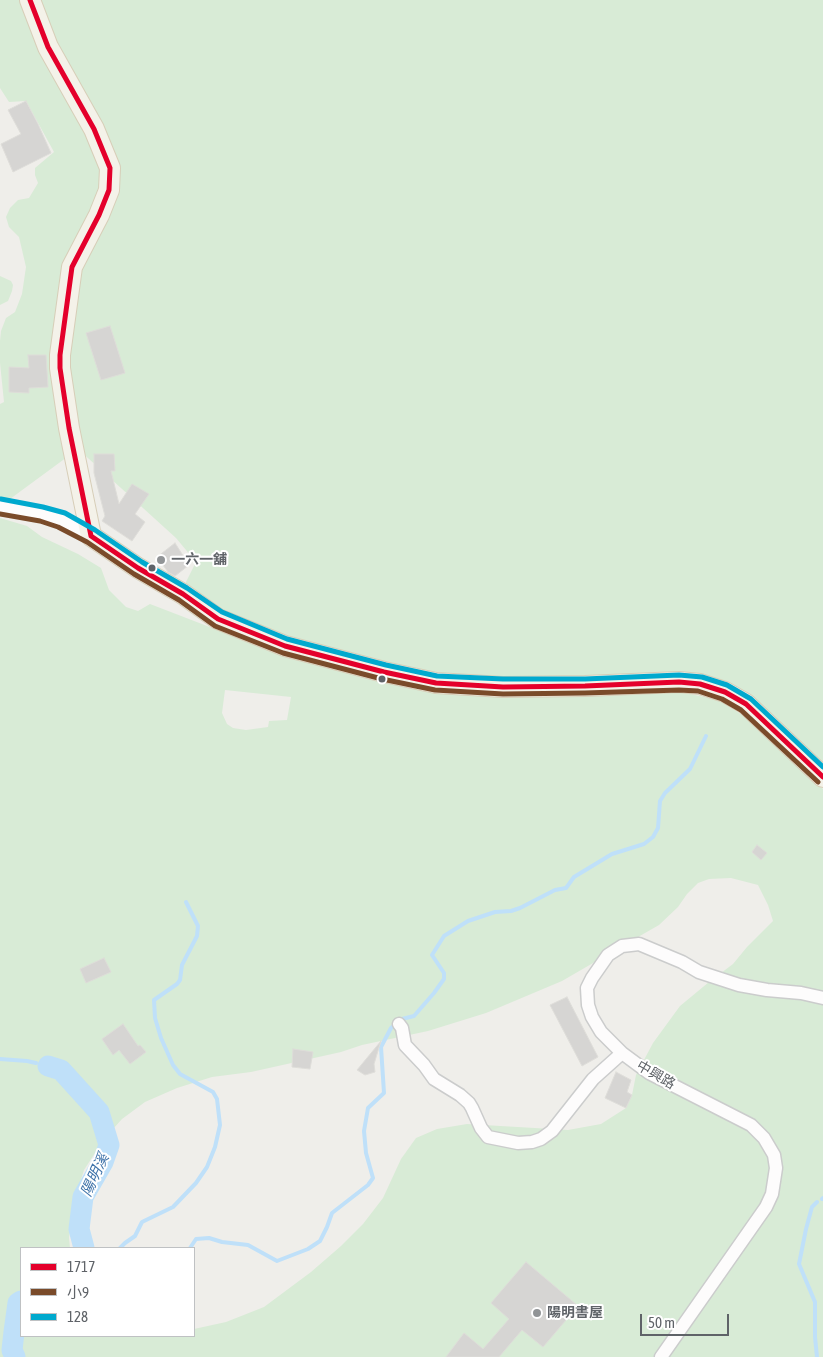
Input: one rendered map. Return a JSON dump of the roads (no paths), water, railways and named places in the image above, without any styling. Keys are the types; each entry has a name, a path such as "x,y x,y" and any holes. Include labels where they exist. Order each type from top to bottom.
{"main road":[{"path":"30,0 48,47 94,129 110,168 109,190 99,215 72,266 60,355 60,368 69,428 92,536 138,568 183,594 218,619 285,646 384,672 436,683 494,686 585,686 679,682 700,684 725,692 746,704 823,777"}],"street":[{"path":"0,506 42,514 61,520 92,536"},
{"name":"中興路","path":"661,1357 766,1207 772,1194 776,1168 774,1155 764,1138 751,1125 648,1073 622,1054 601,1032 592,1018 588,1005 587,988 608,955 622,946 638,944 682,962 699,972 738,985 801,993 823,998"},
{"path":"399,1024 402,1028 405,1044 424,1065 434,1080 460,1095 468,1103 480,1128 488,1137 518,1143 541,1139 552,1130 593,1079 622,1054"}],"waterway":[{"path":"191,1247 196,1239 209,1238 222,1242 248,1245 277,1261 308,1249 320,1241 332,1213 368,1185 373,1178 366,1153 364,1131 368,1108 384,1093 381,1047 391,1028 402,1019 414,1016 444,979 444,973 432,955 444,936 468,921 495,912 511,911 520,908 555,890 566,888 574,877 612,854 644,844 653,837 658,828 660,801 665,793 690,769 706,736"},
{"path":"121,1247 135,1236 142,1222 173,1207 196,1183 207,1167 215,1147 220,1125 217,1099 213,1092 180,1074 173,1065 161,1038 155,1018 154,1000 180,980 182,965 197,936 198,926 186,902"},
{"name":"陽明溪","path":"0,1059 36,1063"},
{"name":"陽明溪","path":"48,1066 61,1070 99,1112 109,1145 103,1162 83,1197 79,1229 84,1247"},
{"path":"817,1202 812,1207 799,1264 815,1302 817,1357"},
{"name":"陽明溪","path":"15,1357 12,1350 18,1303 20,1302"}],"place":[{"name":"一六一舖","path":"161,560"},
{"name":"陽明書屋","path":"537,1313"}]}
